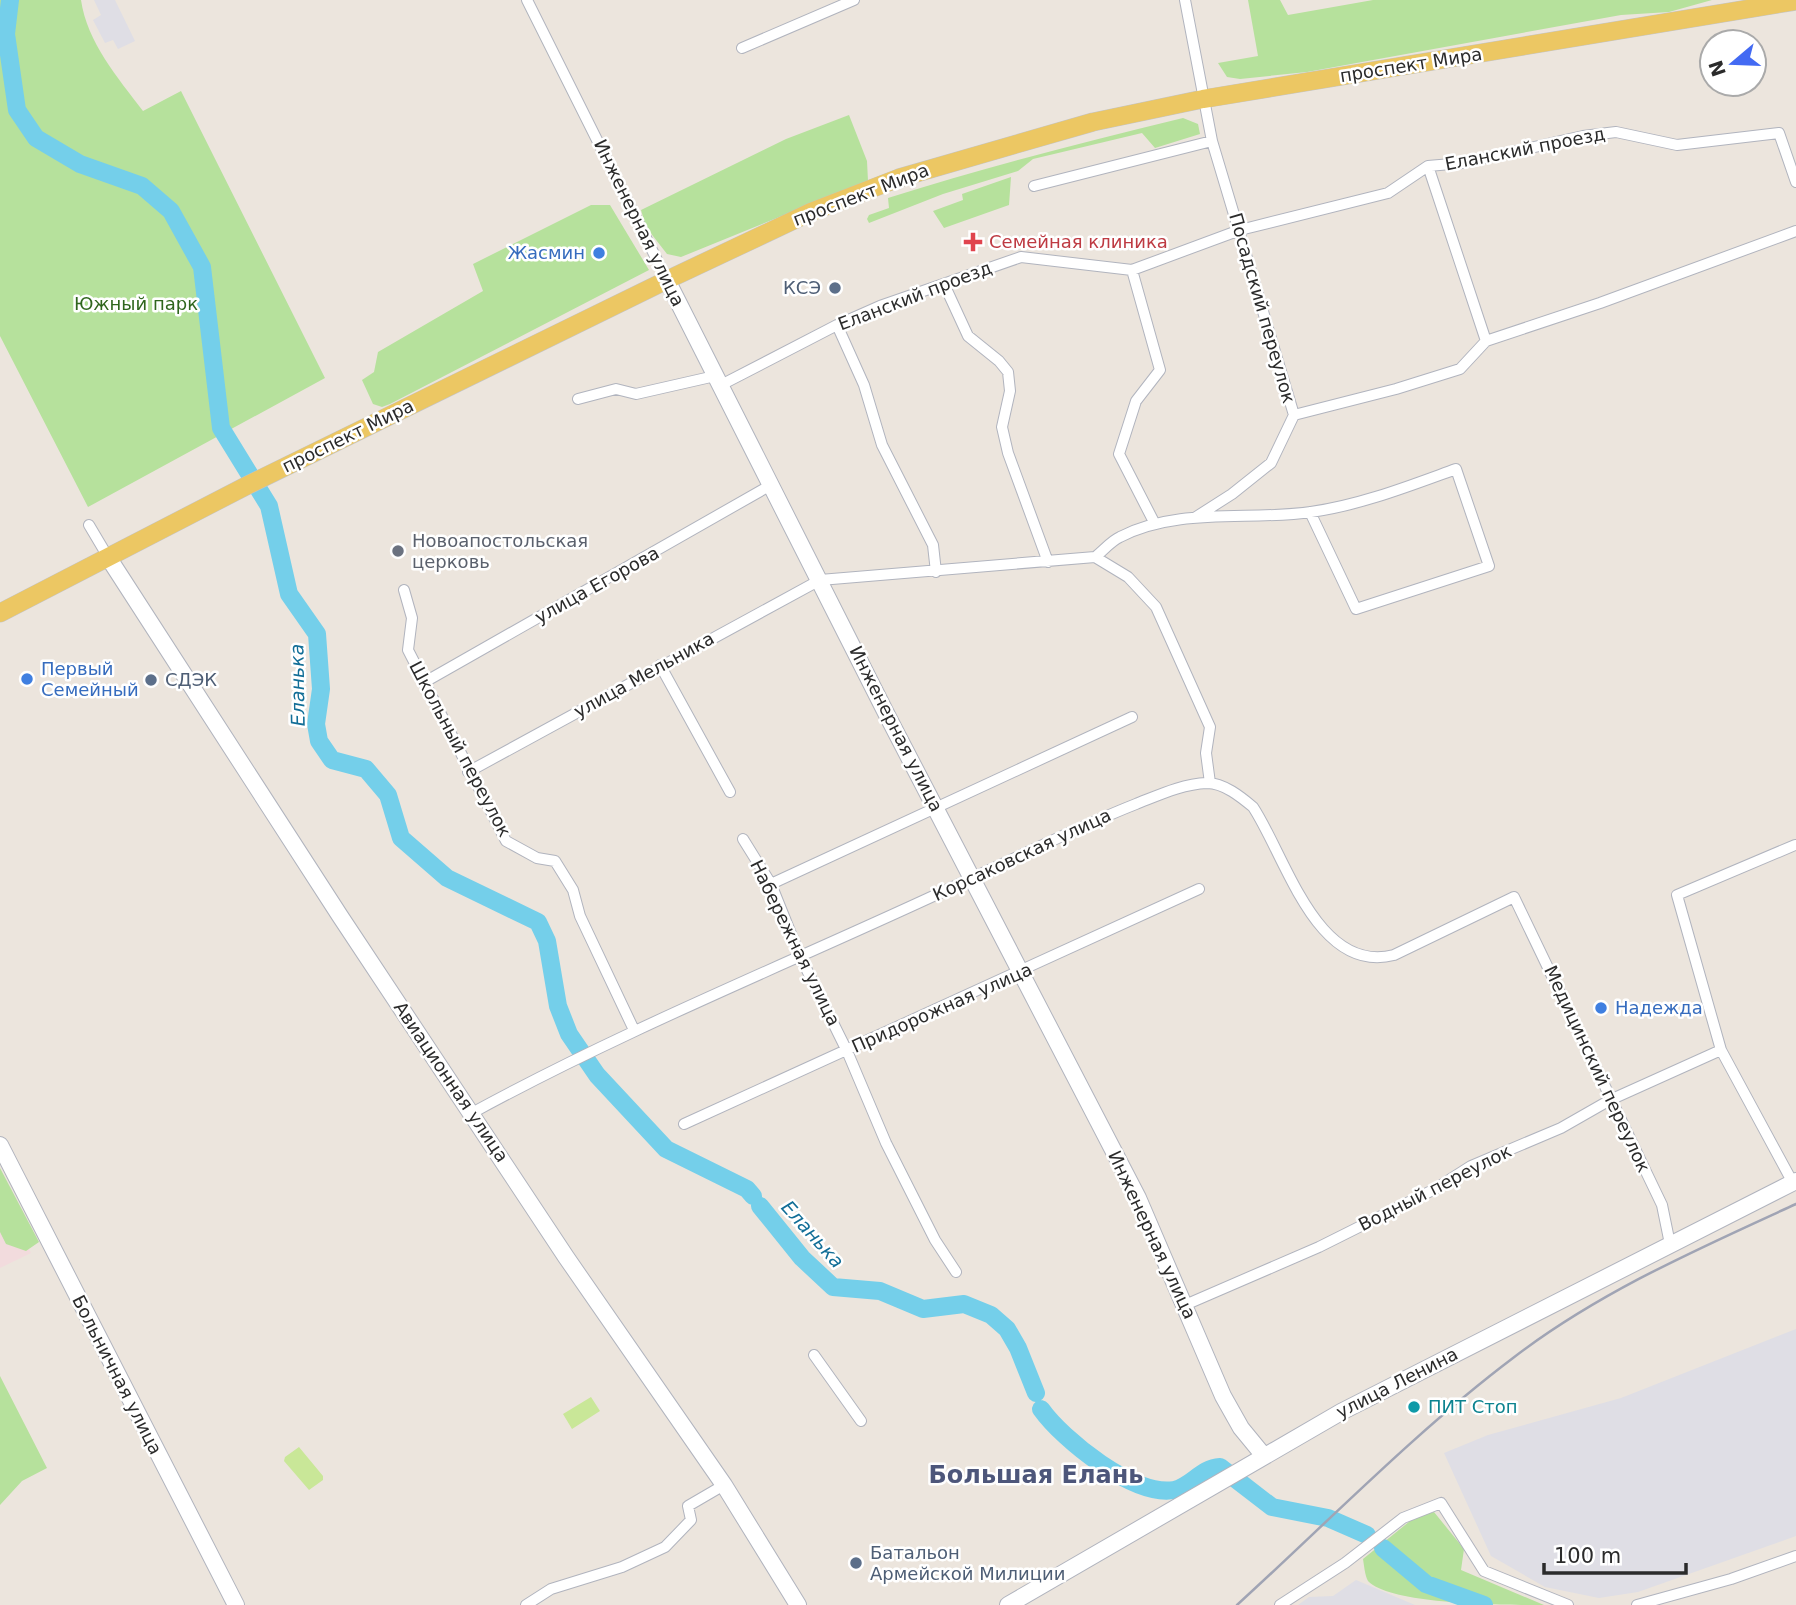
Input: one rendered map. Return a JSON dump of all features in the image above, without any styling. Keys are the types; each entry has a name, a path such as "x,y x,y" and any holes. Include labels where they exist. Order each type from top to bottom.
{"main road":[{"name":"проспект Мира","path":"0,613 246,486 667,280 811,212 900,178 1093,122 1203,99 1796,1"}],"street":[{"name":"Инженерная улица","path":"527,0 771,485 1022,972 1068,1067 1138,1198 1223,1396 1241,1428 1264,1456"},
{"path":"742,48 854,0"},
{"name":"Посадский переулок","path":"1185,0 1212,141 1294,415 1271,463 1232,494 1195,518"},
{"name":"Еланский проезд","path":"718,381 837,325 1021,257 1132,270 1240,230 1388,193 1428,166 1463,163 1583,136 1616,132 1677,145 1779,133 1796,182"},
{"path":"1034,186 1212,141"},
{"path":"1428,166 1486,341"},
{"path":"1294,415 1396,389 1460,369 1486,341 1796,231"},
{"path":"1132,270 1160,370 1136,401 1119,454 1155,524"},
{"path":"944,284 968,336 1008,372 1010,391 1002,426 1008,453 1048,562"},
{"path":"837,325 864,386 882,445 933,545 936,572"},
{"path":"578,399 616,389 636,394 718,381"},
{"name":"Посадский переулок","path":"1095,557 1118,537 1155,524 1195,518 1310,512 1371,499 1456,469 1489,566 1356,609 1310,512"},
{"name":"улица Егорова","path":"423,683 771,485"},
{"path":"89,525 108,557"},
{"name":"Авиационная улица","path":"108,557 332,904 566,1257 724,1485 798,1605"},
{"path":"820,580 1095,557 1128,577 1156,607 1210,727 1206,753 1210,783"},
{"name":"улица Мельника","path":"468,772 820,580"},
{"name":"Школьный переулок","path":"404,590 412,618 408,650 468,772 506,841 537,858 555,861 573,890 580,916 634,1030"},
{"path":"660,665 730,792"},
{"path":"771,884 936,805 1132,717"},
{"name":"Корсаковская улица","path":"472,1113 555,1068 634,1030 972,878 1076,827 1184,786 1210,783"},
{"name":"Медицинский переулок","path":"1210,783 1234,793 1253,807 1321,928 1342,948 1357,955 1383,958 1394,956 1514,897 1662,1205 1670,1244"},
{"name":"Набережная улица","path":"743,839 771,884 800,956 847,1051 886,1143 935,1240 956,1272"},
{"path":"1794,1182 1721,1050 1677,895 1795,845"},
{"name":"Придорожная улица","path":"684,1124 1199,889"},
{"name":"Водный переулок","path":"1185,1305 1319,1247 1435,1189 1471,1166 1561,1128 1610,1100 1721,1050"},
{"name":"Больничная улица","path":"0,1145 236,1605"},
{"name":"улица Ленина","path":"1009,1605 1341,1412 1794,1182"},
{"path":"814,1355 861,1421"},
{"path":"526,1605 551,1589 622,1567 665,1547 691,1520 688,1506 724,1485"},
{"path":"1280,1605 1345,1563 1403,1518 1441,1503 1485,1571 1568,1605"},
{"path":"1637,1605 1731,1579 1796,1556"}],"shaded area":[{"path":"94,0 115,0 135,41 118,49 113,40 105,43 93,20 101,15"},
{"path":"0,1194 31,1253 0,1268"},
{"path":"1796,1329 1796,1536 1638,1592 1599,1598 1545,1587 1491,1556 1444,1453 1488,1435 1621,1398"},
{"path":"1356,1580 1415,1605 1298,1605 1309,1597 1333,1596"}],"green space":[{"name":"Южный парк","path":"0,0 81,0 84,15 97,45 143,111 181,91 325,378 88,507 0,336"},
{"path":"1248,0 1280,0 1288,15 1373,0 1712,0 1669,12 1621,15 1307,72 1240,79 1227,77 1218,63 1258,56"},
{"path":"849,115 867,161 868,181 681,257 667,254 646,227 641,210 786,139"},
{"path":"1183,118 1198,124 1200,134 1155,148 1142,133 1033,159 1018,171 943,194 869,223 867,219 869,215 889,208 888,198 1035,155"},
{"path":"1011,177 1009,205 944,228 933,211 963,200 962,194"},
{"path":"591,205 610,205 649,270 390,404 382,407 373,404 362,380 374,372 378,352 483,291 473,264"},
{"path":"0,1168 39,1242 26,1251 6,1244 0,1232"},
{"path":"0,1376 47,1468 22,1481 0,1505"},
{"path":"591,1397 600,1411 572,1429 563,1414"},
{"path":"299,1447 323,1476 323,1480 309,1490 284,1461 285,1457"},
{"path":"1434,1512 1464,1549 1461,1570 1544,1605 1478,1604 1424,1599 1381,1589 1368,1581 1363,1559 1415,1517"}],"waterway":[{"name":"Еланька","path":"10,0 6,34 17,110 36,138 80,164 142,186 171,211 202,267 221,428 269,506 289,594 317,634 321,689 316,724 319,741 332,760 366,769 388,795 401,838 447,878 538,922 547,941 558,1006 569,1034 597,1075 666,1149 747,1189 753,1196"},
{"name":"Еланька","path":"760,1206 802,1258 833,1287 880,1291 923,1309 964,1304 991,1315 1007,1329 1018,1348 1036,1393"},
{"name":"Еланька","path":"1041,1409 1051,1422 1082,1450 1120,1476 1139,1485 1158,1490 1174,1490 1207,1471 1220,1467 1272,1507 1328,1518 1367,1535"},
{"name":"Еланька","path":"1383,1548 1426,1584 1484,1605"}],"railway":[{"path":"1237,1605 1441,1416 1546,1334 1650,1273 1796,1204"}],"place":[{"name":"Семейная клиника","path":"973,242"},
{"name":"Жасмин","path":"599,253"},
{"name":"КСЭ","path":"835,288"},
{"name":"Новоапостольская церковь","path":"398,551"},
{"name":"Первый Семейный","path":"27,679"},
{"name":"СДЭК","path":"151,680"},
{"name":"Надежда","path":"1601,1008"},
{"name":"ПИТ Стоп","path":"1414,1407"},
{"name":"Батальон Армейской Милиции","path":"856,1563"}],"district":[{"name":"Большая Елань","path":"1036,1475"}]}
